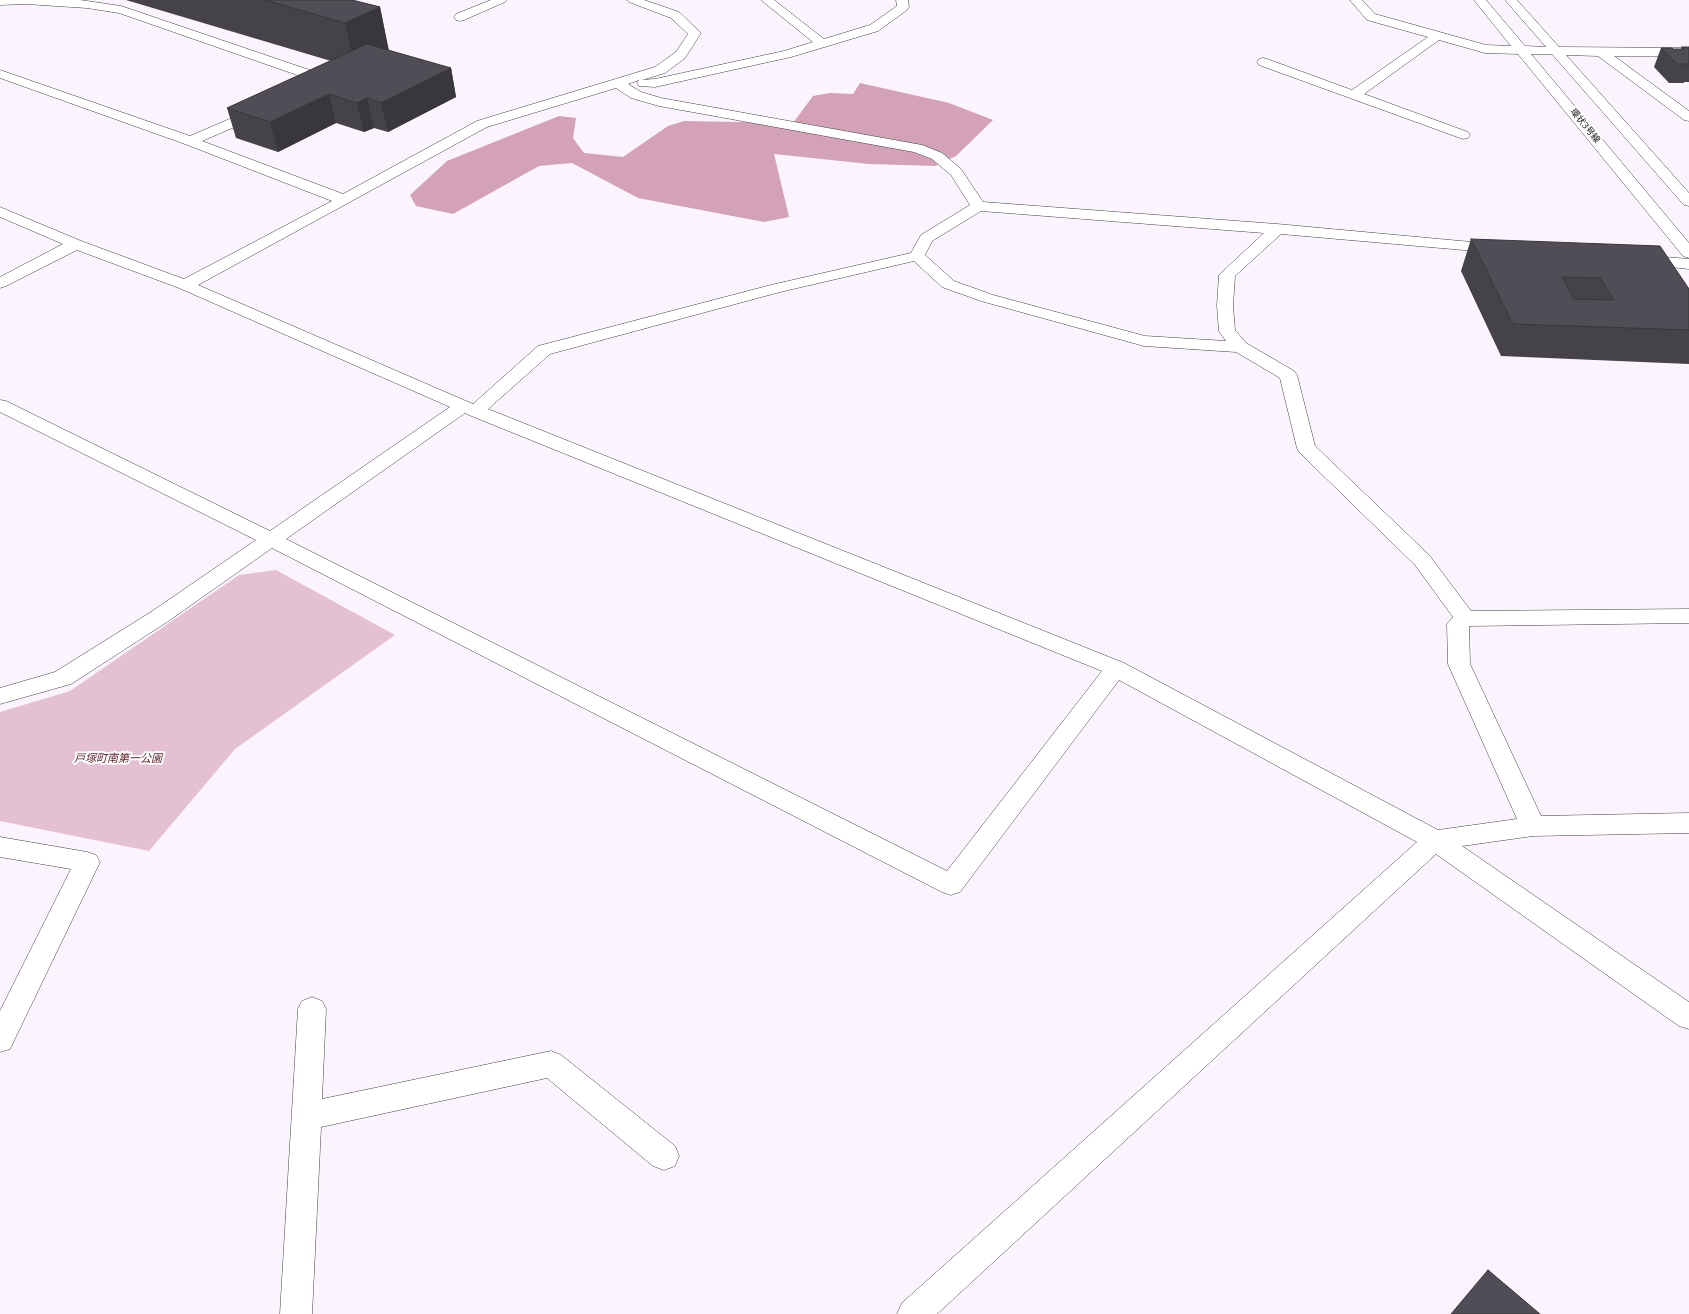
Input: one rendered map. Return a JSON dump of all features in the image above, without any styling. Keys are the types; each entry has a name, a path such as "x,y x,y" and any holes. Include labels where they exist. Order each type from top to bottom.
{"street":[{"path":"0,1 26,0 87,4 121,10 328,81 313,88"},
{"path":"460,17 501,0"},
{"path":"185,285 482,124 660,70 681,55 695,33 675,15 633,0"},
{"path":"767,0 822,43"},
{"path":"620,83 655,83 787,54 874,28 903,6 902,0"},
{"path":"1356,0 1371,17 1484,49 1601,52 1689,52"},
{"name":"環状3号線","path":"1480,0 1689,253"},
{"path":"1511,0 1689,202"},
{"path":"462,2 479,9"},
{"path":"1354,95 1437,36"},
{"path":"1601,52 1689,117"},
{"path":"1263,62 1464,135"},
{"path":"0,74 190,141 344,200"},
{"path":"620,83 636,95 659,102 917,148 937,156 956,172 968,187 978,206"},
{"path":"190,141 270,106"},
{"path":"917,256 926,238 978,206 1515,249"},
{"path":"0,212 76,244 185,285 469,409 1116,668 1435,840 1689,1017"},
{"path":"1277,229 1227,275 1225,306 1227,331 1240,347 1288,375 1306,448 1422,560 1465,618"},
{"path":"0,283 76,244"},
{"path":"917,256 948,284 987,298 1144,341 1240,347"},
{"path":"0,696 63,678 159,617 270,540 469,409 544,350 777,288 917,256"},
{"path":"1626,258 1689,264"},
{"path":"0,405 951,885 1116,668"},
{"path":"1533,826 1459,664 1458,624 1465,618 1689,616"},
{"path":"913,1314 1435,840 1533,826 1689,823"},
{"path":"0,847 87,862 0,1040"},
{"path":"296,1314 312,1009"},
{"path":"307,1116 551,1064 664,1156"}],"green space":[{"name":"戸塚町南第一公園","path":"276,570 395,635 235,749 149,851 0,821 0,712 70,691 239,575"}],"shaded area":[{"path":"860,83 949,103 993,120 956,156 935,166 869,164 774,154 789,217 764,222 638,198 572,163 539,166 453,214 416,206 410,195 447,161 559,116 576,118 573,138 584,153 623,157 668,126 684,121 793,123 813,96 830,93 853,94"}],"building":[{"path":"265,0 352,0 380,7 345,23"},
{"path":"367,44 451,68 381,103 367,98 357,103 329,94 270,122 227,108"},
{"path":"1682,47 1689,47 1689,64 1677,64 1661,48 1684,49"},
{"path":"1471,239 1660,246 1689,289 1689,330 1513,324","holes":["1562,277 1600,278 1614,300 1574,299"]},
{"path":"1488,1270 1540,1314 1451,1314"}]}
